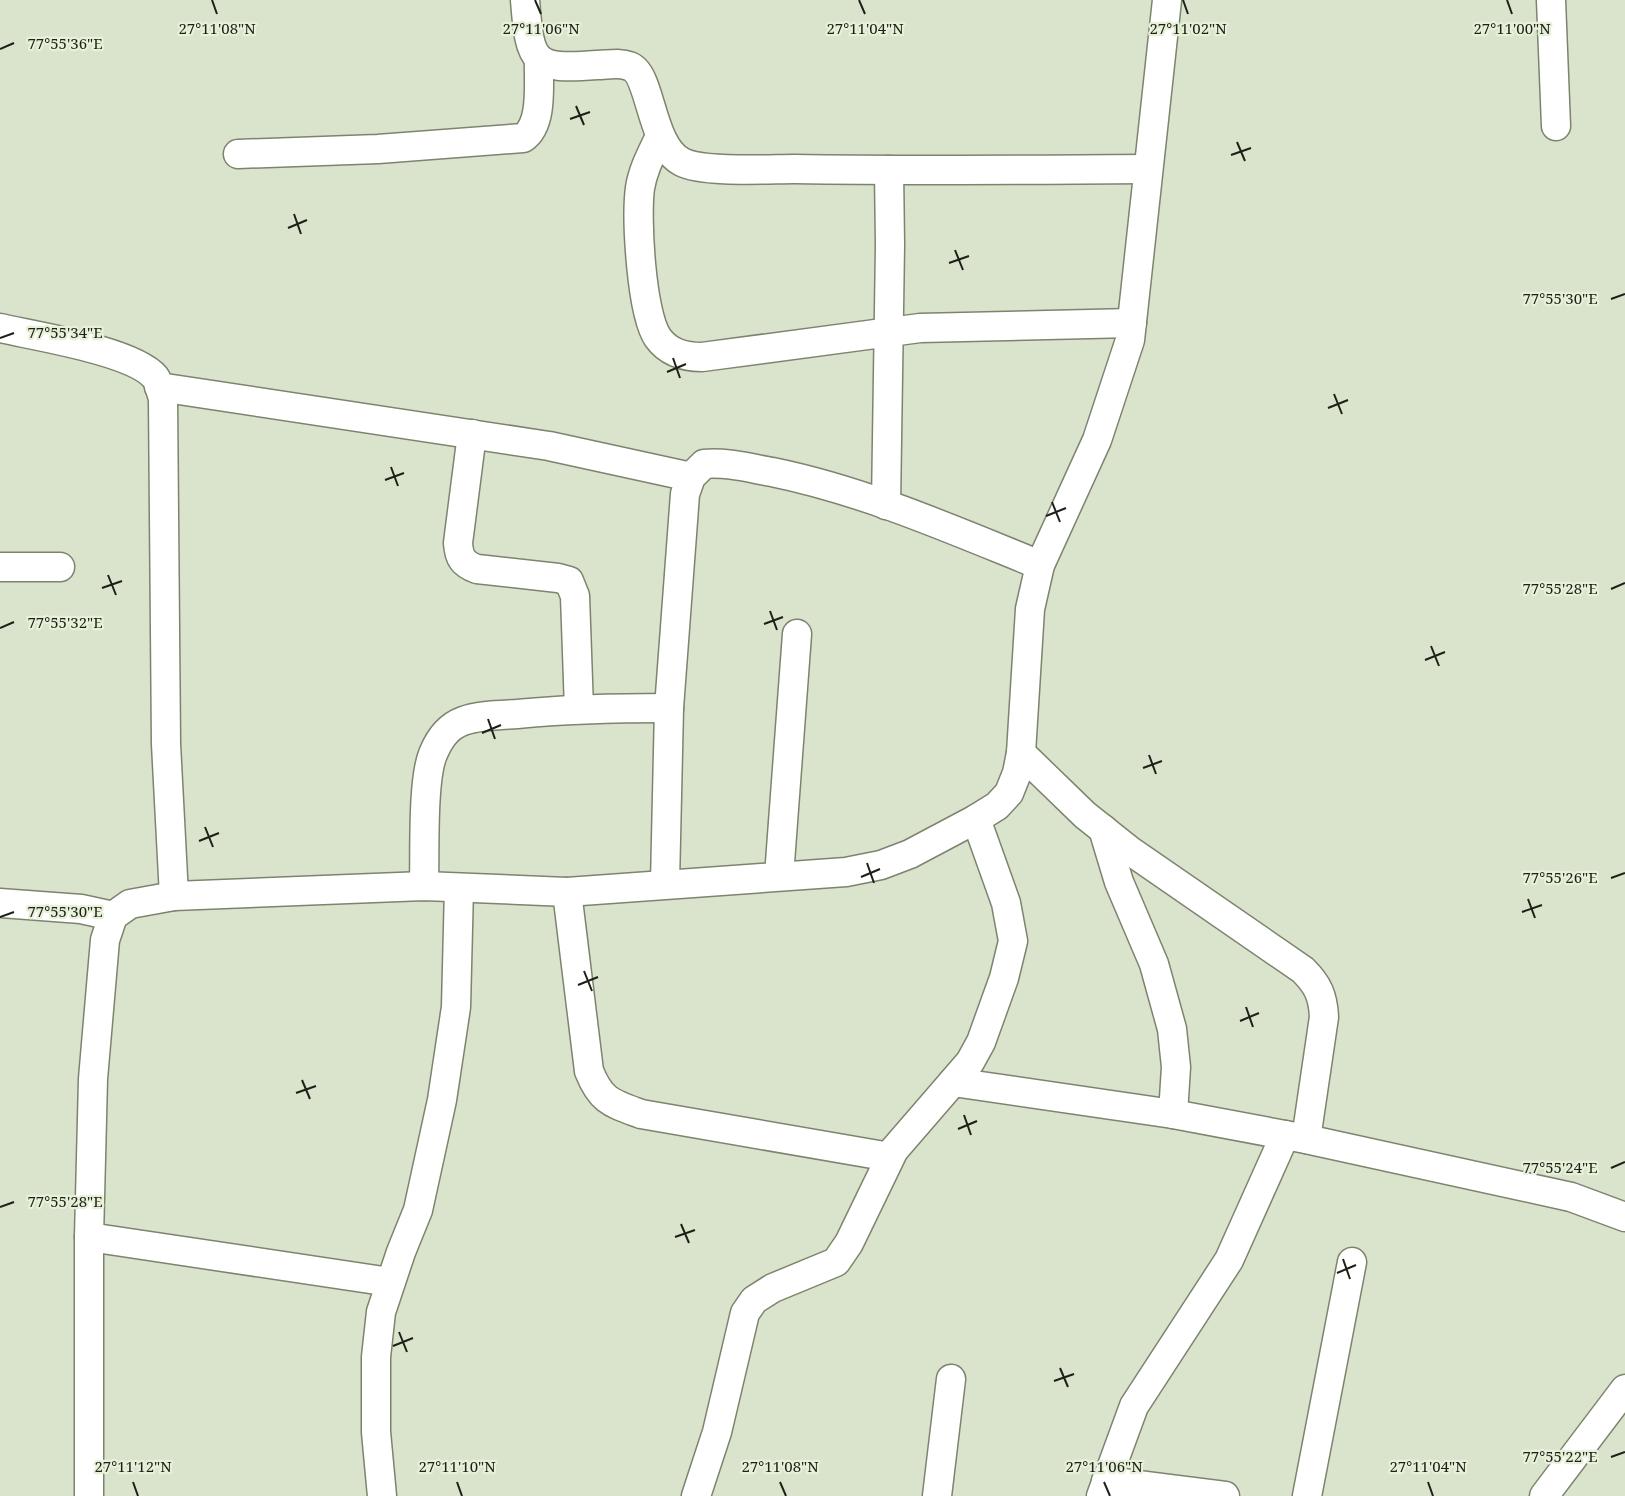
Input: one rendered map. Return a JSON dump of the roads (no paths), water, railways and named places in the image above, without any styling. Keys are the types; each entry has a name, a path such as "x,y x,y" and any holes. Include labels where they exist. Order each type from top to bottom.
{"street":[{"path":"525,0 531,47 539,59 549,66 561,68 617,64 631,66 639,74 660,136 668,151 682,162 720,168 1148,169"},
{"path":"89,1496 89,1237 93,1079 105,940 113,916 130,904 174,896 424,886 567,892 665,883 846,872 881,865 910,854 976,819 997,806 1009,793 1021,753 1030,609 1040,566 1108,413 1130,340 1167,0"},
{"path":"1551,0 1556,126"},
{"path":"238,154 378,149 523,138 532,132 536,122 539,59"},
{"path":"660,136 640,186 641,256 649,315 657,337 672,351 687,357 951,326 1132,324"},
{"path":"886,505 889,170"},
{"path":"0,328 117,356 141,365 156,378 163,399 166,744 174,896"},
{"path":"159,387 549,446 691,477"},
{"path":"472,434 459,556 467,566 477,569 568,581 575,596 579,709"},
{"path":"665,883 669,708 685,494 691,477 704,464 723,463 823,484 886,505 1040,566"},
{"path":"0,567 60,567"},
{"path":"779,876 792,730 797,634"},
{"path":"424,886 427,791 432,756 442,735 463,721 579,709 669,708"},
{"path":"1021,753 1129,850 1303,970 1318,985 1323,998 1324,1017 1295,1137 1229,1260 1134,1406 1104,1489 1226,1496"},
{"path":"696,1496 717,1432 745,1313 754,1300 773,1288 836,1262 849,1243 890,1157 970,1062 981,1042 1004,978 1012,941 1006,903 976,819"},
{"path":"1103,829 1119,882 1154,964 1172,1029 1176,1067 1173,1114"},
{"path":"382,1496 376,1432 376,1357 381,1312 418,1210 442,1100 456,1007 459,888"},
{"path":"567,892 589,1071 598,1093 614,1104 640,1113 890,1157"},
{"path":"0,903 81,909 113,916"},
{"path":"953,1082 1173,1114 1295,1137 1571,1197 1625,1217"},
{"path":"89,1237 390,1282"},
{"path":"1307,1496 1352,1262"},
{"path":"937,1496 951,1379"},
{"path":"1544,1496 1625,1389"}]}
